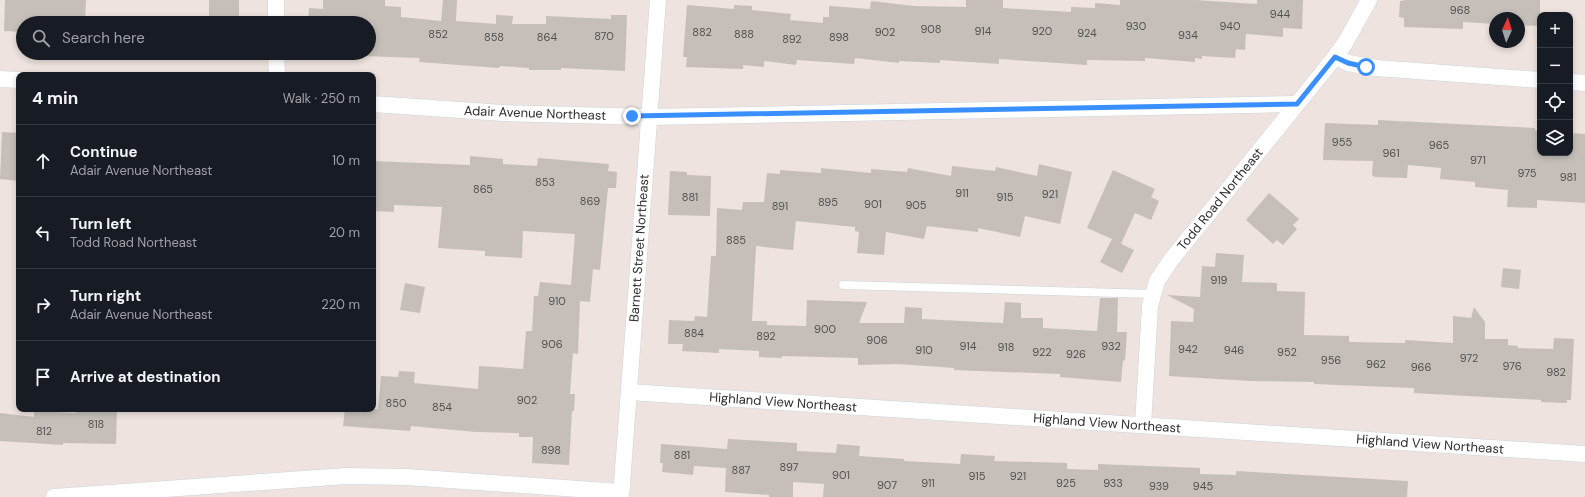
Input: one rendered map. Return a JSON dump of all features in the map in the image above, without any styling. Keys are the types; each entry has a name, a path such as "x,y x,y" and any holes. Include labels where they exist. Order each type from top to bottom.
{"street":[{"path":"276,0 276,16"},
{"name":"Barnett Street Northeast","path":"621,494 658,0"},
{"name":"Todd Road Northeast","path":"1143,425 1150,306 1157,281 1171,260 1335,57 1345,43 1369,0"},
{"path":"1335,57 1348,63 1376,68 1537,80"},
{"path":"276,60 276,72"},
{"path":"0,78 16,80"},
{"path":"1573,82 1585,83"},
{"name":"Adair Avenue Northeast","path":"376,104 503,113 649,116 1297,104"},
{"name":"Highland View Northeast","path":"629,392 1585,454"},
{"path":"54,497 346,476 407,477 621,494"}],"lane":[{"path":"843,285 1153,294"}],"building":[{"path":"5,0 86,0 85,16 16,16 16,32 4,31"},
{"path":"209,0 239,0 239,16 209,16"},
{"path":"323,0 385,0 385,6 401,7 401,17 441,21 443,0 457,0 456,21 496,24 496,15 513,16 512,24 546,24 546,16 611,19 611,15 627,15 625,71 561,68 561,70 529,70 529,68 500,66 499,68 419,62 420,58 376,56 376,16 308,16 309,8 323,9"},
{"path":"966,0 1003,0 1003,8 1071,12 1071,7 1095,8 1095,3 1120,5 1120,0 1196,0 1257,4 1257,0 1303,0 1302,29 1283,28 1283,37 1246,34 1245,50 1236,49 1235,58 1202,56 1202,59 1195,58 1195,62 1145,58 1145,61 1087,60 1087,65 999,59 999,64 940,60 940,63 899,61 899,63 855,58 854,64 797,60 796,65 764,61 764,67 743,65 743,69 686,67 687,57 683,57 687,5 734,9 734,5 752,6 752,10 791,14 790,20 823,23 823,17 829,17 829,6 870,9 871,1 914,6 966,7"},
{"path":"1540,0 1540,12 1537,12 1537,26 1525,25 1525,12 1489,12 1489,24 1463,22 1463,29 1404,27 1404,18 1399,17 1400,1"},
{"path":"1378,120 1535,128 1535,130 1537,130 1537,156 1573,156 1573,133 1585,134 1585,203 1537,200 1537,208 1507,207 1508,190 1475,187 1475,182 1440,179 1441,168 1408,165 1407,178 1375,177 1372,175 1373,161 1323,160 1325,123 1378,125"},
{"path":"2,132 16,133 16,181 0,179"},
{"path":"470,156 503,159 503,164 537,166 538,158 609,164 608,171 617,172 616,188 608,188 600,270 593,269 590,302 580,301 578,354 573,353 570,394 575,394 574,411 572,411 569,465 532,463 533,437 519,437 519,433 476,432 411,426 410,431 343,426 345,412 376,412 376,409 378,409 381,376 398,377 399,371 415,372 414,383 478,389 479,366 523,369 526,331 532,331 534,296 538,296 540,282 571,285 575,234 523,231 522,258 485,256 485,251 438,248 442,207 394,205 394,212 376,211 376,161 470,165"},
{"path":"1039,164 1072,172 1060,224 1025,216 1020,237 978,228 978,232 927,226 924,239 886,232 884,255 857,253 859,232 855,231 855,227 796,221 793,250 756,246 752,321 767,321 767,325 806,326 807,300 867,302 859,323 904,323 905,307 922,308 922,319 1003,323 1005,302 1021,303 1021,318 1043,318 1043,328 1097,331 1100,298 1118,298 1117,332 1127,332 1125,361 1123,360 1121,382 1060,377 1060,374 954,370 954,368 898,364 858,365 858,358 782,356 782,358 759,357 759,351 719,349 719,353 682,351 683,344 668,344 669,320 694,321 695,316 707,317 711,256 716,256 717,208 742,210 743,202 764,202 767,173 780,174 780,170 821,173 821,168 871,173 871,169 907,172 908,168 951,176 952,166 995,171 996,167 1037,176"},
{"path":"1113,170 1155,189 1151,197 1159,201 1151,220 1135,213 1121,244 1134,250 1122,273 1100,262 1112,239 1087,228"},
{"path":"670,171 687,172 687,175 711,176 710,216 668,215"},
{"path":"1269,193 1299,219 1293,225 1297,229 1283,245 1277,240 1273,244 1246,220"},
{"path":"1216,253 1244,255 1242,282 1277,283 1277,291 1305,292 1304,335 1349,336 1349,342 1405,343 1405,340 1453,343 1453,316 1471,318 1474,307 1485,322 1485,339 1508,339 1508,345 1518,346 1518,348 1553,349 1554,338 1574,339 1571,400 1567,400 1567,403 1541,402 1541,400 1414,393 1414,388 1169,376 1171,321 1193,322 1194,309 1167,295 1200,297 1202,266 1215,267"},
{"path":"1503,268 1521,270 1519,289 1501,287"},
{"path":"405,283 425,287 420,313 400,310"},
{"path":"34,412 117,412 116,444 63,443 63,445 0,441 0,413 34,417"},
{"path":"728,439 797,443 797,451 836,453 837,444 860,446 859,456 904,459 904,461 960,464 961,454 995,456 994,461 1067,463 1067,469 1098,470 1098,464 1200,468 1200,474 1236,475 1236,471 1408,481 1407,497 823,497 824,484 793,482 793,497 769,497 769,495 725,492 726,468 694,466 693,475 662,472 663,463 660,463 661,444 727,449"}],"route":[{"path":"632,116 1297,104 1335,57 1348,63 1366,67"}]}
